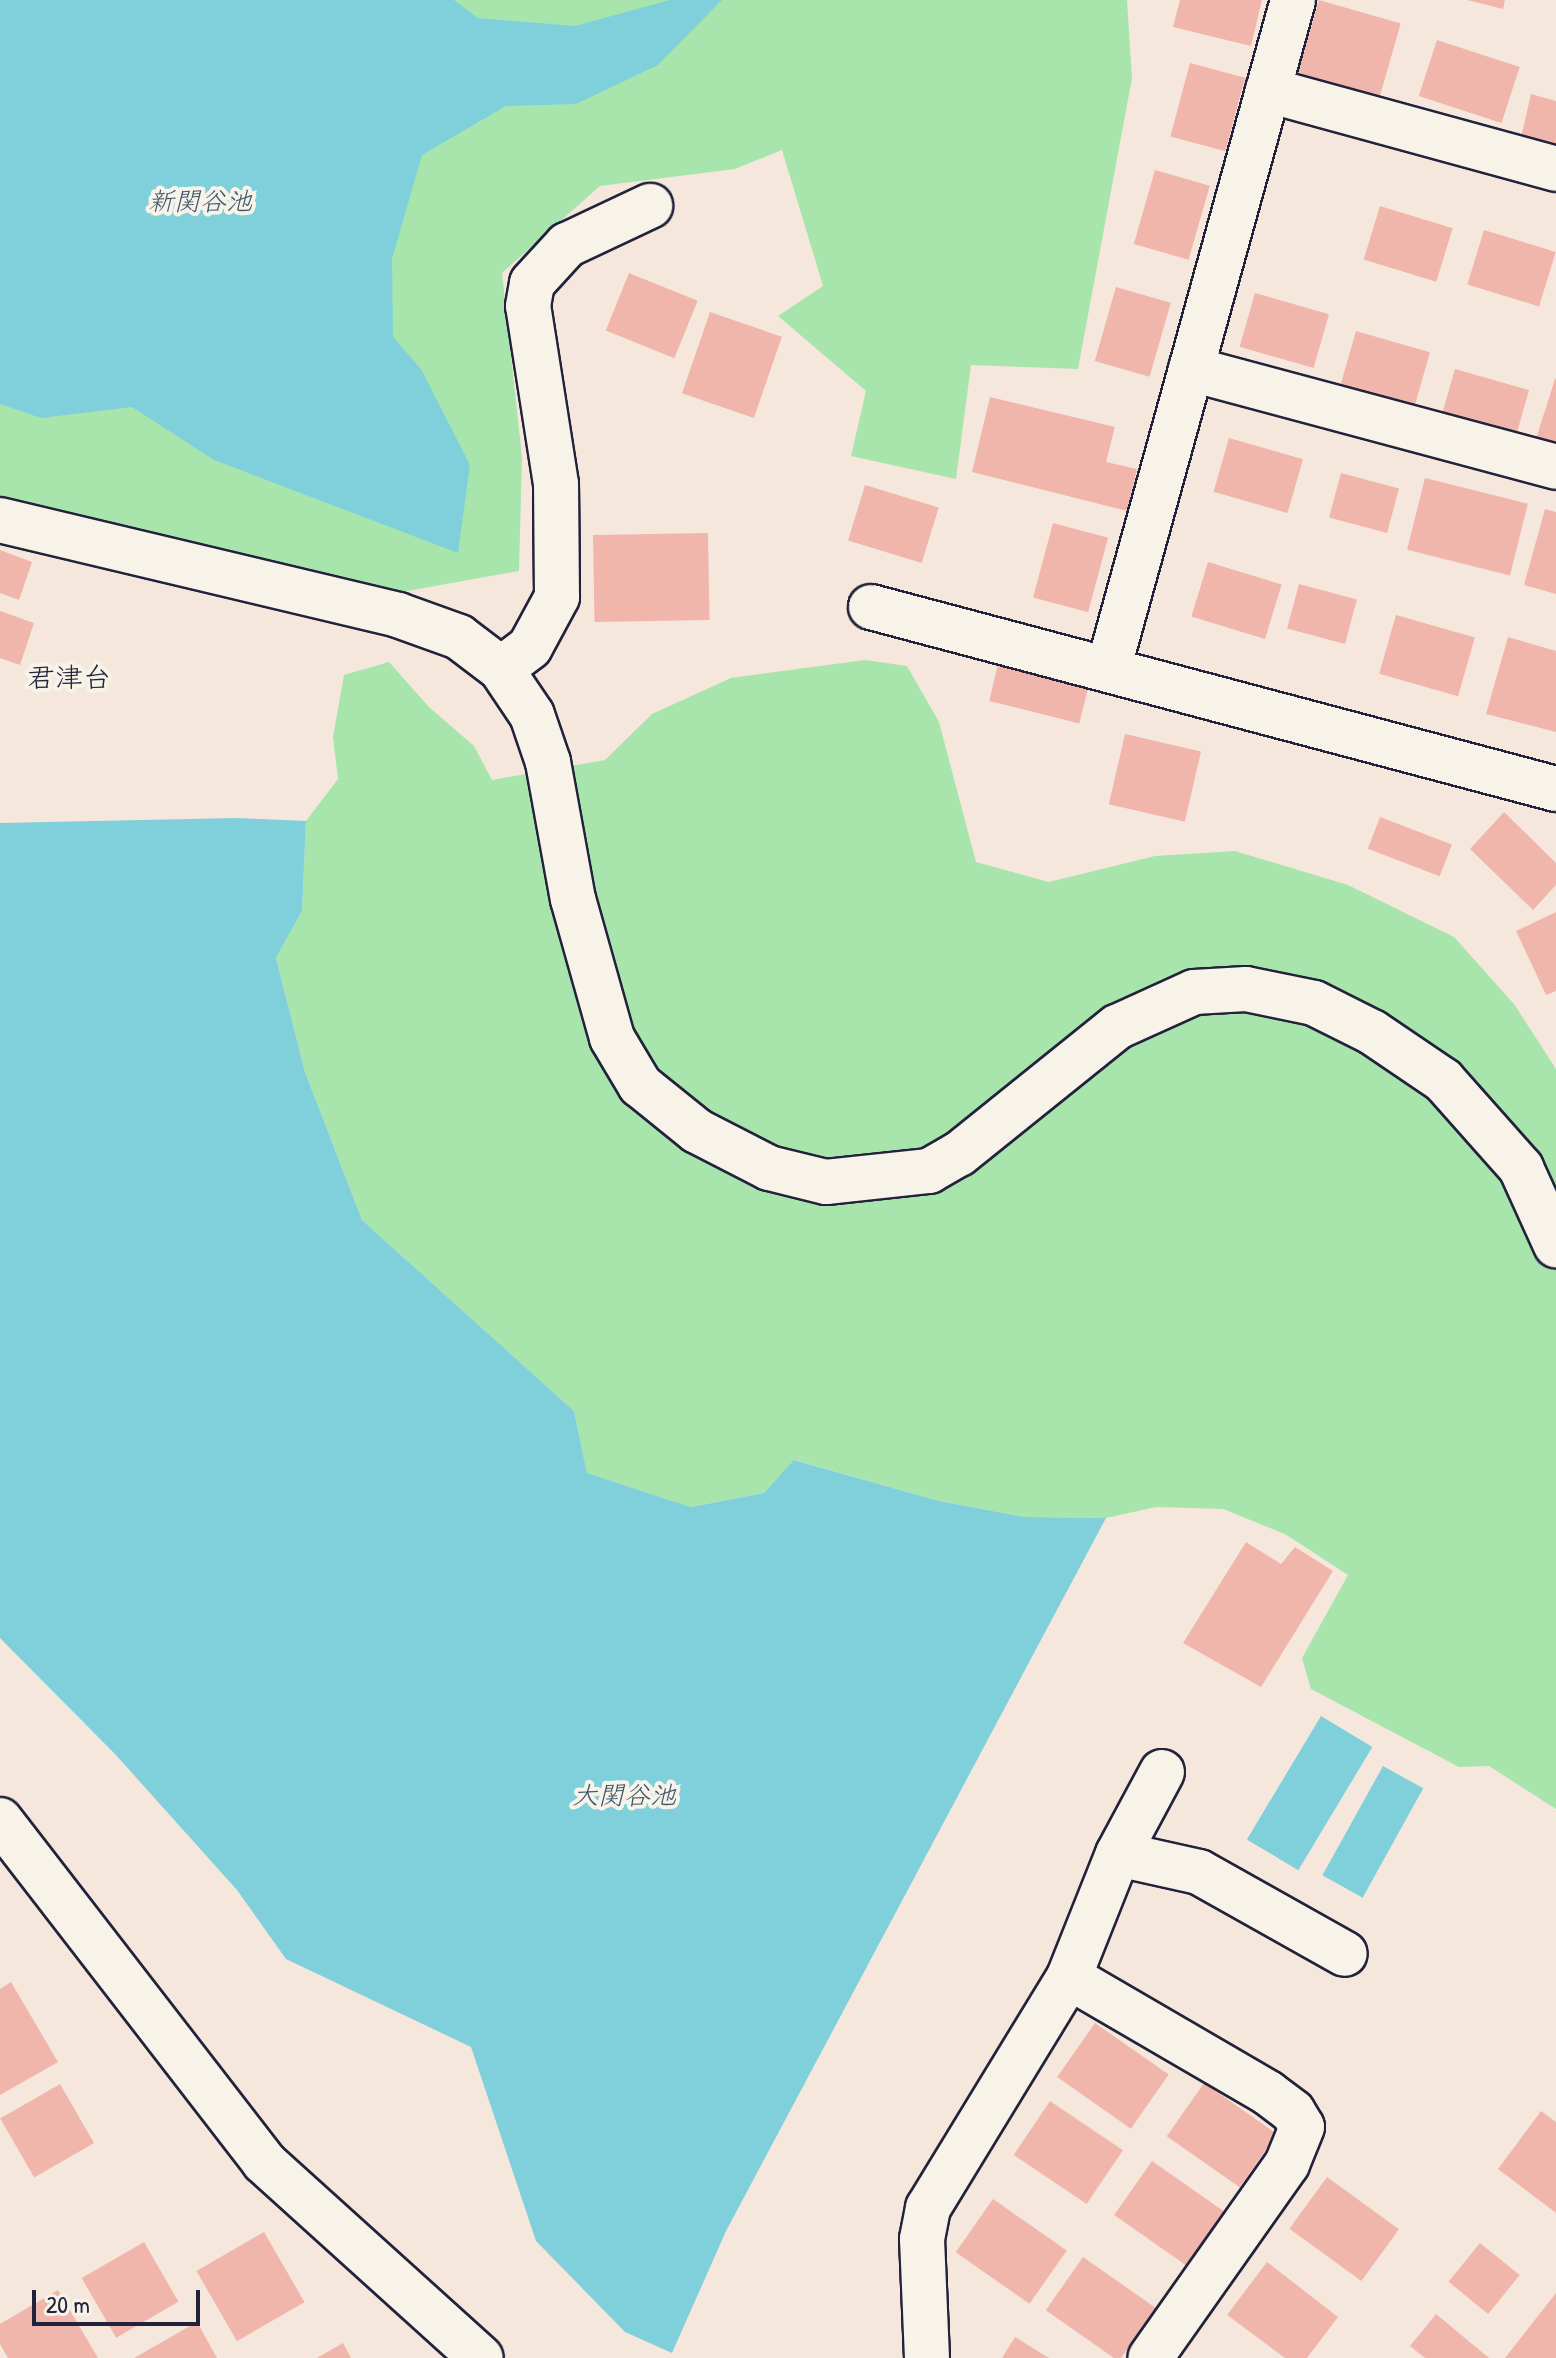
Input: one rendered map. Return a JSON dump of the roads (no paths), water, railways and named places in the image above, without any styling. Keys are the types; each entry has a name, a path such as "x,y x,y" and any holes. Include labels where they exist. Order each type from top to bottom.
{"street":[{"path":"1108,670 1293,0"},
{"path":"1268,90 1556,169"},
{"path":"501,669 530,647 557,597 556,484 528,306 532,283 567,245 650,206"},
{"path":"1191,369 1556,467"},
{"path":"0,520 398,615 459,637 501,669 532,715 548,762 573,899 612,1038 640,1085 697,1131 769,1168 826,1182 929,1171 959,1154 1117,1027 1194,992 1246,989 1314,1003 1372,1032 1443,1080 1521,1168 1556,1245"},
{"path":"871,607 1556,789"},
{"path":"927,2358 922,2239 928,2208 1069,1977 1118,1854 1162,1772"},
{"path":"0,1820 264,2162 481,2358"},
{"path":"1118,1854 1199,1872 1345,1954"},
{"path":"1069,1977 1268,2093 1293,2112 1302,2127 1287,2164 1150,2358"}],"water":[{"name":"新関谷池","path":"0,0 454,0 478,18 575,26 670,0 722,0 658,65 576,104 506,106 422,155 392,259 393,337 421,369 470,465 458,553 214,460 132,407 41,418 0,404"},
{"name":"大関谷池","path":"236,818 306,821 302,911 276,958 305,1072 362,1220 574,1411 587,1473 691,1507 764,1493 794,1460 939,1501 1025,1517 1106,1518 726,2231 672,2353 625,2332 536,2241 471,2047 286,1959 237,1890 115,1754 0,1638 0,823"},
{"path":"1321,1716 1372,1747 1298,1870 1247,1839"},
{"path":"1383,1766 1423,1788 1363,1898 1322,1875"}],"district":[{"name":"君津台","path":"69,677"}]}
